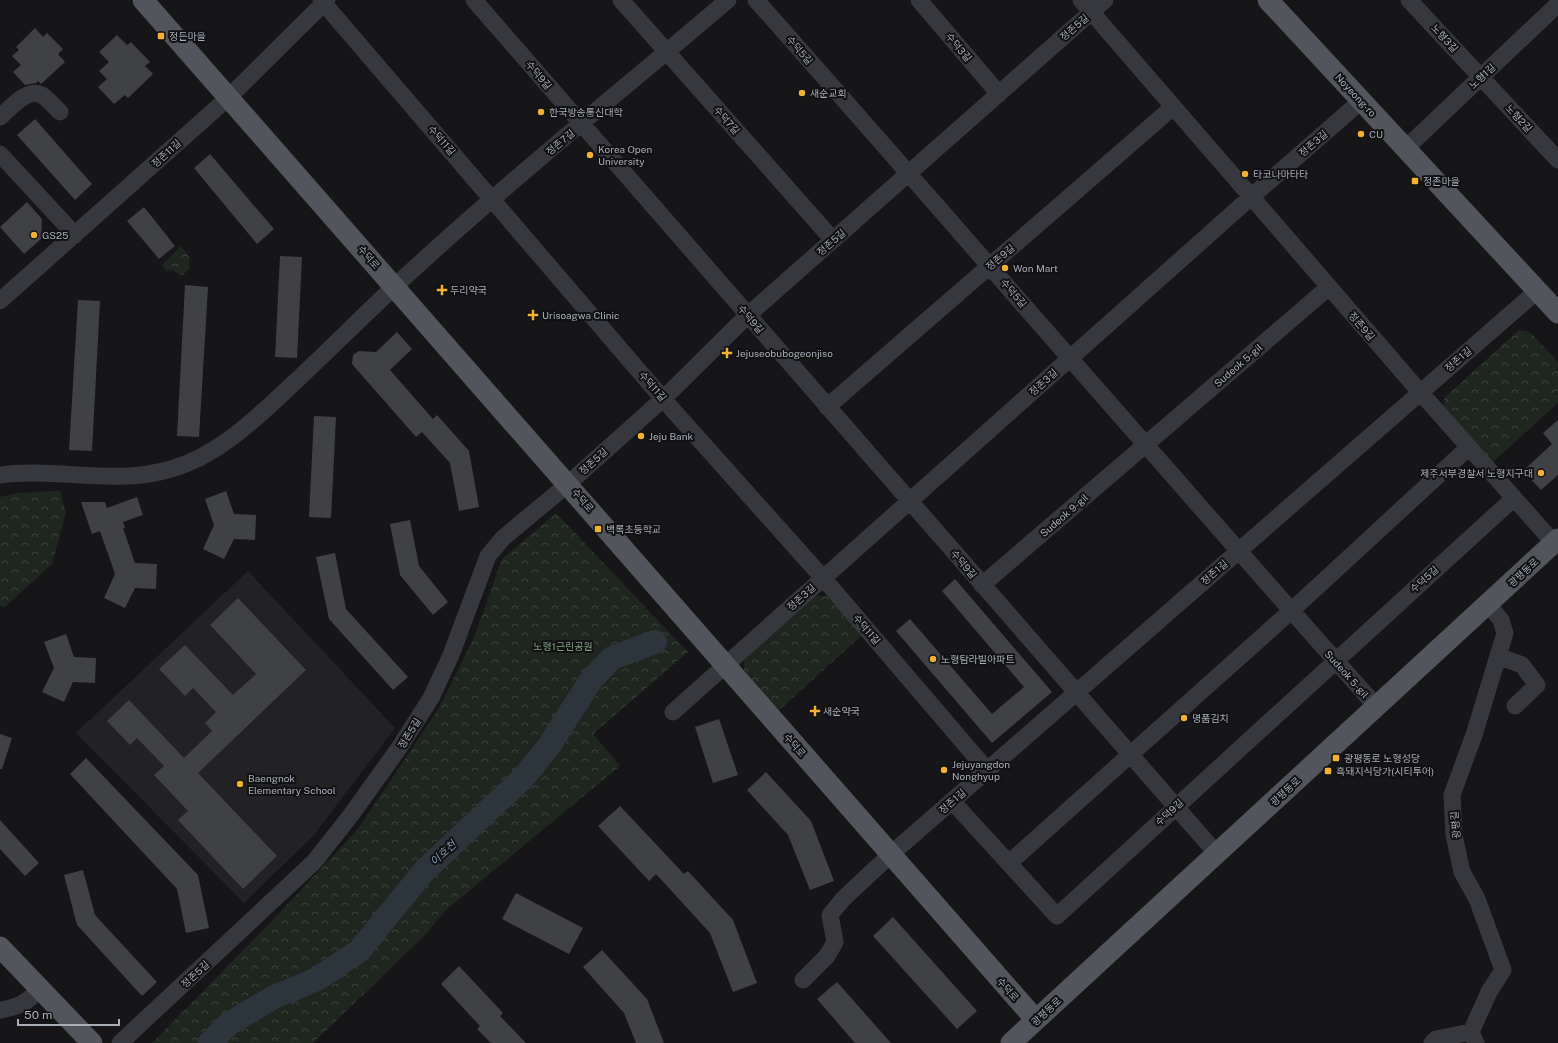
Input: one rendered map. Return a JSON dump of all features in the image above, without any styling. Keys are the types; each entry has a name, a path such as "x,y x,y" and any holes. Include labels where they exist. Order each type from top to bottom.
{"main road":[{"name":"수덕로","path":"143,0 726,664 890,855 1036,1020"},
{"name":"Noyeong-ro","path":"1268,0 1558,313"},
{"name":"광평동로","path":"1011,1043 1556,541"},
{"path":"0,947 92,1043"}],"street":[{"name":"수덕9길","path":"474,0 1076,693"},
{"name":"수덕7길","path":"621,0 833,240"},
{"name":"정존7길","path":"0,475 33,472 111,477 148,475 173,469 207,454 243,430 395,287 493,199 728,0"},
{"name":"수덕5길","path":"756,0 1146,444 1238,551"},
{"name":"수덕3길","path":"919,0 999,94"},
{"name":"정존5길","path":"120,1043 314,862 351,815 394,754 430,698 451,655 488,556 503,538 568,484 664,399 748,315 999,94 1086,6 1105,0"},
{"name":"노형3길","path":"1409,0 1480,76"},
{"name":"정존11길","path":"0,301 228,97 324,1"},
{"name":"수덕11길","path":"324,1 664,399 823,578 987,770"},
{"name":"정존9길","path":"1086,6 1420,392 1514,498 1556,541"},
{"name":"노형1길","path":"1406,148 1480,76 1557,8"},
{"name":"노형2길","path":"1480,76 1558,160"},
{"path":"0,117 26,96 35,93 42,95 60,112"},
{"name":"정존3길","path":"673,712 1251,197 1362,101"},
{"name":"정존9길","path":"827,407 1173,107"},
{"path":"0,154 75,235"},
{"name":"Sudeok 5-gil","path":"1146,444 1329,287"},
{"name":"정존1길","path":"803,980 827,956 835,942 830,915 843,899 890,855 987,770 1538,290"},
{"name":"Sudeok 9-gil","path":"982,585 1146,444"},
{"path":"1009,863 1291,611 1469,447"},
{"name":"수덕5길","path":"1335,660 1514,498"},
{"name":"Sudeok 5-gil","path":"1238,551 1377,707"},
{"name":"광평길","path":"1474,1038 1489,992 1503,970 1478,899 1462,872 1454,835 1452,795 1474,735 1505,633 1501,620 1488,604"},
{"path":"1498,656 1522,665 1537,685 1515,706"},
{"name":"수덕9길","path":"952,801 1057,916 1335,660"},
{"path":"1076,693 1217,854"},
{"path":"0,1010 15,1008 24,1003 40,990"},
{"path":"1432,1043 1436,1039 1474,1038"}],"shaded area":[{"name":"Baengnok Elementary School","path":"248,571 395,728 314,835 244,903 76,733"}],"green space":[{"path":"181,246 190,258 189,269 181,276 173,270 166,271 162,265"},
{"path":"1519,330 1530,332 1558,362 1558,403 1493,462 1443,407 1445,397"},
{"path":"60,491 66,513 52,564 5,607 0,606 0,497 18,493"},
{"name":"노형1근린공원","path":"556,513 688,652 593,734 620,766 446,910 425,935 313,1043 152,1043 269,924 358,829 439,708 475,635 502,559"},
{"path":"815,596 827,596 862,635 778,711 744,673 744,660"}],"building":[{"path":"35,28 43,37 47,33 63,49 58,54 65,62 41,84 38,81 36,83 25,85 13,72 21,65 12,56 19,50 16,47"},
{"path":"117,35 127,45 131,42 150,62 145,66 153,74 128,98 125,95 114,104 98,87 107,79 99,71 109,62 99,52"},
{"path":"35,119 92,184 75,200 17,135"},
{"path":"210,154 274,229 257,244 194,168"},
{"path":"27,202 42,219 41,239 24,254 0,227"},
{"path":"144,207 175,246 159,259 127,221"},
{"path":"280,256 302,257 297,358 275,357"},
{"path":"185,285 208,287 199,437 177,436"},
{"path":"78,300 100,301 92,451 69,450"},
{"path":"397,332 412,349 390,370 433,419 437,415 469,451 479,507 459,511 450,463 422,432 416,437 352,364 353,355 359,351 376,352"},
{"path":"314,416 336,417 331,518 309,517"},
{"name":"제주서부경찰서 노형지구대","path":"1558,420 1558,475 1541,490 1523,471 1552,444 1543,433"},
{"path":"226,491 234,514 256,515 255,540 234,539 224,559 203,549 214,525 205,499"},
{"path":"137,497 143,515 123,522 125,528 123,528 135,563 157,564 156,589 135,588 125,608 104,598 115,574 100,531 92,534 81,502 105,502 107,508"},
{"path":"410,520 419,566 448,602 433,615 400,575 390,524"},
{"path":"335,553 346,609 408,677 393,690 329,619 316,557"},
{"name":"노형탐라빌아파트","path":"955,579 1052,692 992,743 896,631 910,619 992,714 1024,687 942,591"},
{"path":"238,598 306,670 198,773 277,856 243,889 178,820 188,811 154,775 164,766 137,738 130,745 107,721 129,700 184,758 212,731 205,723 216,712 193,688 185,696 159,669 185,645 233,695 256,674 210,625"},
{"path":"66,634 74,657 96,658 95,683 73,682 64,702 42,692 54,668 44,642"},
{"path":"719,719 738,775 713,783 695,727"},
{"path":"0,734 12,738 2,769 0,769"},
{"path":"86,758 198,875 209,928 186,933 177,889 70,774"},
{"path":"766,772 811,821 834,881 810,890 788,835 747,790"},
{"path":"620,806 684,874 688,871 733,920 757,983 733,992 710,933 656,874 649,881 598,826"},
{"path":"0,820 39,863 25,876 0,849"},
{"path":"83,870 95,915 157,982 142,996 77,925 64,875"},
{"path":"516,893 583,928 569,954 502,919"},
{"path":"893,917 977,1011 957,1029 873,936"},
{"path":"602,950 647,999 664,1043 636,1043 624,1013 583,967"},
{"path":"459,966 503,1013 500,1016 526,1043 491,1043 477,1029 480,1026 441,984"},
{"path":"837,982 891,1043 855,1043 817,999"}],"waterway":[{"name":"이호천","path":"210,1043 230,1023 274,997 317,979 359,951 425,870 524,777 549,746 591,680 612,658 655,642"}],"place":[{"name":"정든마을","path":"161,36"},
{"name":"새순교회","path":"802,93"},
{"name":"한국방송통신대학","path":"541,112"},
{"name":"CU","path":"1361,134"},
{"name":"Korea Open University","path":"590,155"},
{"name":"타코나마타타","path":"1245,174"},
{"name":"정존마을","path":"1415,181"},
{"name":"GS25","path":"34,235"},
{"name":"Won Mart","path":"1005,268"},
{"name":"두리약국","path":"442,290"},
{"name":"Urisoagwa Clinic","path":"533,315"},
{"name":"Jejuseobubogeonjiso","path":"727,353"},
{"name":"Jeju Bank","path":"641,436"},
{"name":"제주서부경찰서 노형지구대","path":"1541,473"},
{"name":"백록초등학교","path":"598,529"},
{"name":"노형탐라빌아파트","path":"933,659"},
{"name":"새순약국","path":"815,711"},
{"name":"명품김치","path":"1184,718"},
{"name":"광평동로 노형성당","path":"1336,758"},
{"name":"Jejuyangdon Nonghyup","path":"944,770"},
{"name":"흑돼지식당가(시티투어)","path":"1328,771"},
{"name":"Baengnok Elementary School","path":"240,784"}]}
